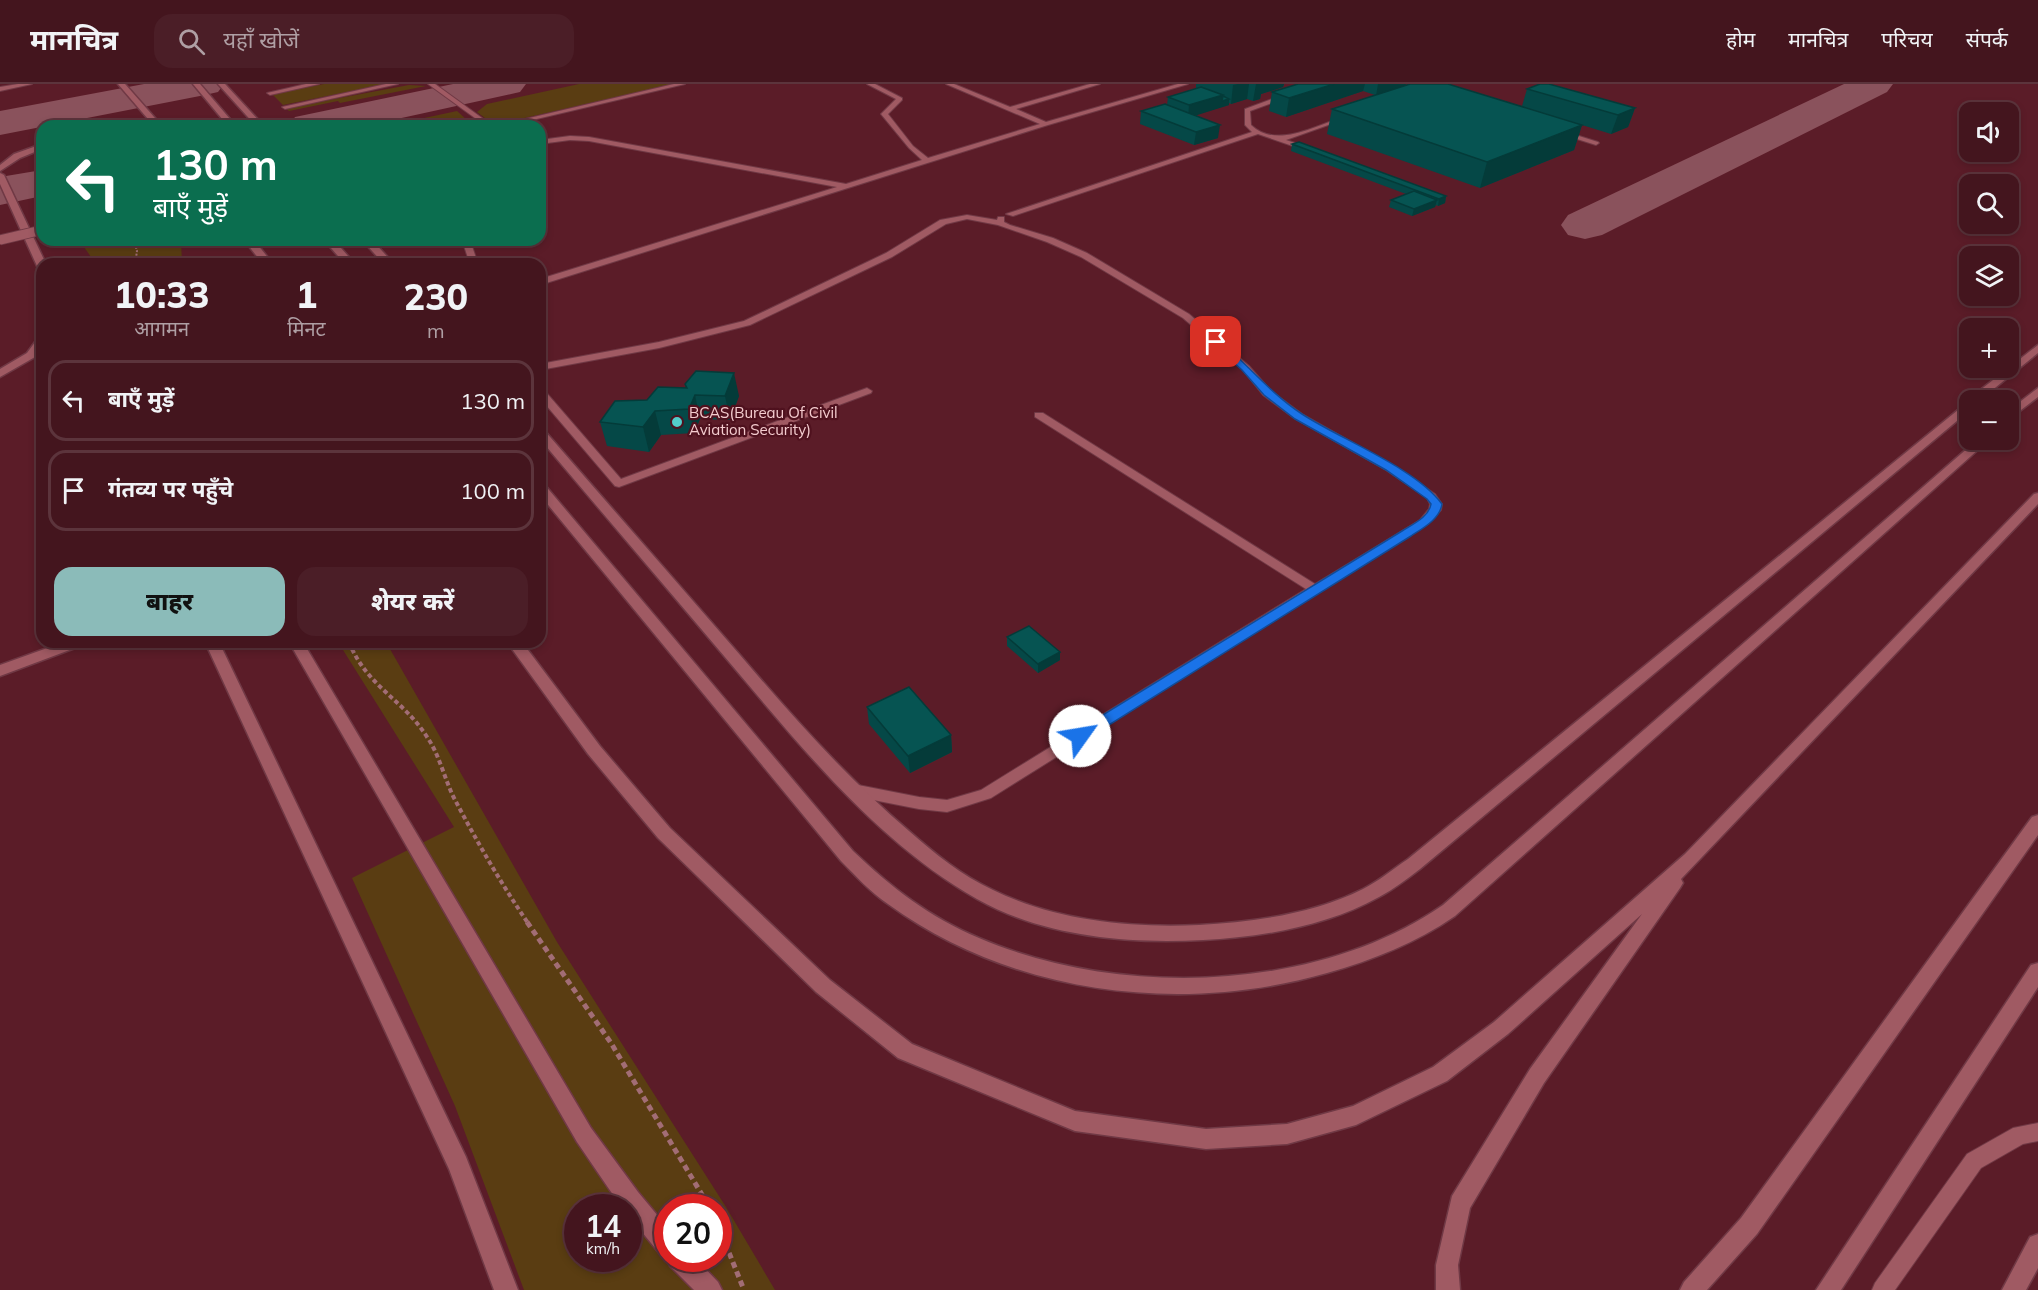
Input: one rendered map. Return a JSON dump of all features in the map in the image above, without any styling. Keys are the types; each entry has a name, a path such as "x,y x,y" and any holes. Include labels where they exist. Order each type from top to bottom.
{"main road":[{"path":"122,84 153,120"},
{"path":"196,84 227,120"},
{"path":"221,84 254,120"},
{"path":"0,169 17,156 36,148"},
{"path":"0,175 39,258"},
{"path":"254,246 263,258"},
{"path":"334,246 345,258"},
{"path":"372,246 384,258"},
{"path":"0,374 31,355 36,348"},
{"path":"1986,390 2038,348"},
{"path":"2019,407 2038,391"},
{"path":"546,439 786,719 853,790 898,832 940,865 984,894 1010,907 1062,921 1134,933 1197,934 1262,927 1317,915 1365,896 1414,864 1959,413"},
{"path":"546,494 847,856 892,898 941,928 974,944 1040,967 1101,980 1170,987 1277,979 1324,967 1386,946 1427,926 1461,903 1516,851 1972,450"},
{"path":"519,648 594,750 664,833 823,986 905,1051 1075,1120 1206,1139 1287,1134 1356,1115 1440,1074 1501,1028 1691,860 2038,497"},
{"path":"0,671 62,648"},
{"path":"215,648 458,1165 506,1290"},
{"path":"299,648 584,1135 630,1200 654,1229"},
{"path":"1692,1290 1749,1226 2038,822"},
{"path":"1448,1290 1447,1265 1460,1204 1537,1076 1691,860"},
{"path":"1828,1290 2038,972"},
{"path":"2014,1290 2038,1245"},
{"path":"692,1272 710,1290"}],"lane":[{"path":"0,89 29,84"},
{"path":"270,93 316,84"},
{"path":"285,107 395,84"},
{"path":"431,84 482,120"},
{"path":"524,120 681,84"},
{"path":"870,84 900,99 884,114 911,147 927,161"},
{"path":"950,84 1046,124"},
{"path":"1010,109 1097,84"},
{"path":"546,280 1046,124 1185,84"},
{"path":"1290,94 1247,110 1248,125 1258,132 1324,156"},
{"path":"1279,140 1354,115"},
{"path":"1551,129 1596,143"},
{"path":"546,366 659,345 747,323 889,255 943,222 967,217 1004,219 1258,132"},
{"path":"546,141 570,138 588,139 846,186"},
{"path":"853,790 947,806 986,794 1316,591 1424,522 1435,510 1436,504 1431,496 1390,468 1298,416 1267,393 1246,368 1186,316 1084,255 1050,240 1007,227 1004,219"},
{"path":"0,240 36,231"},
{"path":"546,399 619,484 867,391"},
{"path":"1039,415 1316,591"},
{"path":"1882,1290 1974,1161 2020,1135 2038,1132"}],"path":[{"path":"351,648 370,679 412,717 429,739 452,793 481,849 508,894 611,1043 702,1194"},
{"path":"732,1260 744,1290"}],"shaded area":[{"path":"324,84 386,84 283,105 272,94"},
{"path":"579,84 674,84 516,120 487,120 477,112 487,104"},
{"path":"409,85 426,86 340,103 338,101 289,111 286,108"},
{"path":"457,111 467,120 415,120"},
{"path":"83,246 181,246 182,258 92,258"},
{"path":"342,648 389,648 557,942 718,1194 654,1194 654,1272 732,1272 732,1217 775,1290 524,1290 455,1106 352,878 454,827"}],"building":[{"path":"1298,84 1334,84 1289,98 1272,92"},
{"path":"1410,84 1448,84 1582,125 1487,162 1332,109"},
{"path":"1540,84 1549,84 1635,108 1618,115 1527,89"},
{"path":"1201,87 1223,95 1189,105 1168,97"},
{"path":"1165,104 1220,125 1196,132 1141,111"},
{"path":"1299,142 1446,196 1439,199 1292,144"},
{"path":"1414,191 1437,200 1414,209 1391,200"},
{"path":"696,371 734,373 725,396 695,395 689,409 655,411 643,427 600,422 615,401 647,400 658,387 687,388 685,384"},
{"path":"1029,626 1060,652 1038,664 1007,637"},
{"path":"909,687 951,735 908,756 867,707"}],"taxiway":[{"path":"0,123 205,84"},
{"path":"337,120 507,84"},
{"path":"1585,225 1874,84"},
{"path":"0,191 36,184"}],"place":[{"name":"BCAS(Bureau Of Civil Aviation Security)","path":"677,422"}],"route":[{"path":"1080,736 1316,591 1424,522 1435,510 1436,504 1431,496 1390,468 1298,416 1267,393 1246,368 1216,342"}]}
